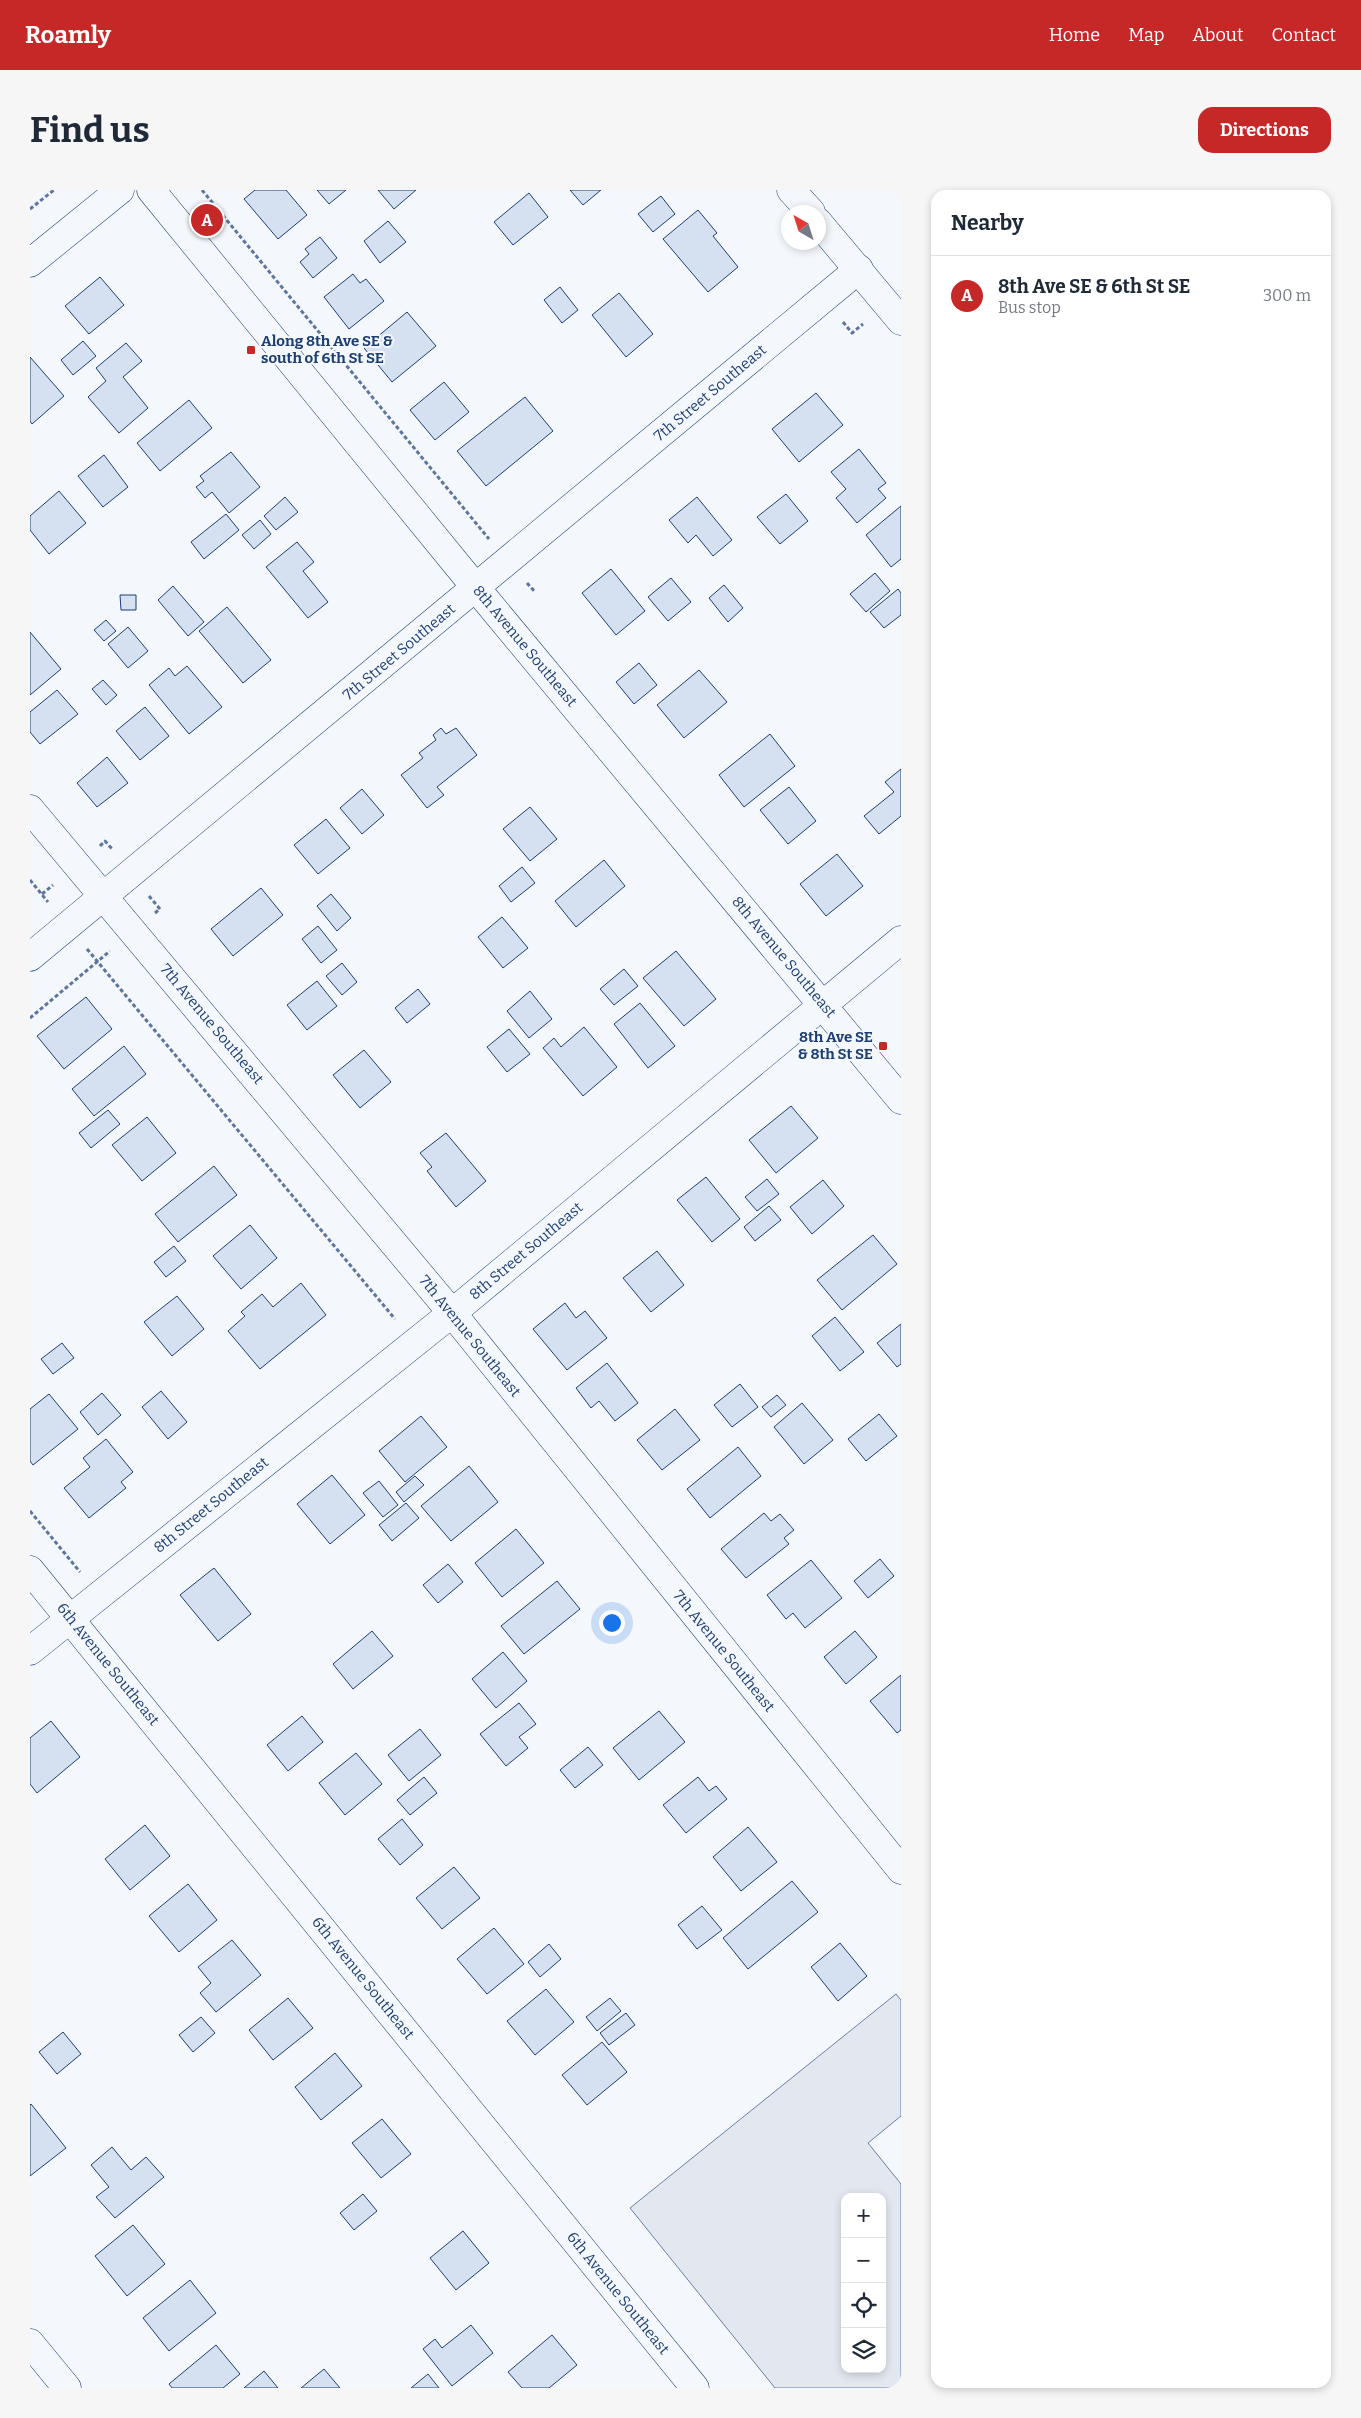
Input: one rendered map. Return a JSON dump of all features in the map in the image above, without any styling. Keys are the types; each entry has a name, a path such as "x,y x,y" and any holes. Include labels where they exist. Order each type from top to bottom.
{"street":[{"path":"30,263 120,190"},
{"name":"8th Avenue Southeast","path":"151,190 476,588 901,1100"},
{"path":"792,190 805,205"},
{"path":"826,231 901,321"},
{"name":"7th Street Southeast","path":"30,957 859,269"},
{"name":"7th Avenue Southeast","path":"30,809 104,895 452,1313 901,1870"},
{"name":"8th Street Southeast","path":"30,1650 452,1313 901,940"},
{"name":"6th Avenue Southeast","path":"30,1570 71,1618 695,2388"},
{"path":"30,2344 67,2388"}],"path":[{"path":"30,210 54,190"},
{"path":"202,190 508,562 535,592"},
{"path":"30,1018 98,962 414,1343"},
{"path":"30,1511 99,1595"}],"shaded area":[{"path":"896,1994 901,2000 901,2116 868,2143 901,2184 901,2388 775,2388 630,2208"}],"building":[{"path":"255,190 286,190 307,215 278,239 244,199"},
{"path":"317,190 346,190 329,204"},
{"path":"378,190 416,190 394,209"},
{"path":"570,190 601,190 583,205"},
{"path":"529,193 548,217 513,245 494,222"},
{"path":"661,196 675,214 653,232 638,214"},
{"path":"698,210 717,233 713,236 738,267 708,292 663,239"},
{"path":"388,221 406,242 380,263 364,241"},
{"path":"320,237 337,258 313,278 300,262 309,254 305,249"},
{"path":"353,274 360,283 366,279 384,301 349,329 324,297"},
{"path":"100,277 124,305 89,334 65,306"},
{"path":"560,287 578,310 562,323 544,300"},
{"path":"619,293 653,334 626,357 592,315"},
{"path":"407,312 436,346 392,382 364,348"},
{"path":"83,341 96,356 73,375 61,360"},
{"path":"126,343 142,361 123,377 148,408 119,433 88,397 106,381 96,368"},
{"path":"30,357 64,396 32,424 30,421"},
{"path":"444,382 469,412 435,440 410,410"},
{"path":"816,393 843,425 799,462 772,429"},
{"path":"525,397 553,431 486,486 457,451"},
{"path":"189,400 212,428 160,471 137,443"},
{"path":"859,449 886,483 878,489 886,498 857,523 836,498 846,489 831,472"},
{"path":"231,452 260,487 229,513 212,492 205,498 196,487 204,481 200,476"},
{"path":"104,455 128,487 103,507 78,476"},
{"path":"59,491 86,523 49,554 30,530 30,516"},
{"path":"786,494 808,521 780,544 757,517"},
{"path":"285,497 298,512 276,530 264,516"},
{"path":"697,497 732,540 713,556 696,535 688,543 669,520"},
{"path":"901,506 901,559 891,567 866,535"},
{"path":"226,514 239,530 204,559 191,542"},
{"path":"260,520 271,534 254,549 242,535"},
{"path":"297,542 314,562 303,571 328,602 308,618 266,567"},
{"path":"611,569 645,611 616,635 582,593"},
{"path":"875,573 890,591 866,612 850,594"},
{"path":"671,578 691,602 668,621 648,597"},
{"path":"724,585 743,608 728,622 709,598"},
{"path":"173,586 204,622 188,636 158,600"},
{"path":"898,589 901,593 901,615 884,628 870,612"},
{"path":"120,595 136,595 136,610 121,610"},
{"path":"227,607 271,660 243,683 199,631"},
{"path":"106,620 116,631 104,641 94,630"},
{"path":"128,627 148,651 128,668 108,644"},
{"path":"30,632 61,669 30,695"},
{"path":"639,663 657,685 634,704 616,682"},
{"path":"187,666 222,707 189,734 149,685 169,668 175,676"},
{"path":"699,670 727,702 684,738 657,705"},
{"path":"103,680 117,695 106,705 92,689"},
{"path":"57,690 78,714 40,744 30,732 30,712"},
{"path":"145,707 169,736 140,760 116,731"},
{"path":"441,728 446,734 456,728 477,755 437,787 444,795 427,808 401,775 423,758 419,753 436,740 433,735"},
{"path":"770,734 795,766 744,807 719,775"},
{"path":"107,757 128,783 97,807 77,783"},
{"path":"901,769 901,816 879,834 864,816 894,792 885,782"},
{"path":"789,787 816,821 788,844 760,810"},
{"path":"362,789 384,815 362,834 340,808"},
{"path":"530,807 557,839 530,861 503,829"},
{"path":"326,819 350,848 318,874 294,845"},
{"path":"837,854 863,886 826,916 800,884"},
{"path":"604,860 625,886 576,927 555,901"},
{"path":"522,867 535,883 511,902 499,886"},
{"path":"261,888 283,915 233,956 211,929"},
{"path":"331,894 351,918 337,931 317,906"},
{"path":"502,917 528,948 503,968 478,937"},
{"path":"318,926 337,950 321,963 302,939"},
{"path":"676,951 716,999 684,1026 643,978"},
{"path":"342,963 357,982 342,995 326,976"},
{"path":"624,969 638,986 614,1005 600,989"},
{"path":"317,981 337,1006 307,1030 287,1005"},
{"path":"418,989 430,1004 407,1023 395,1008"},
{"path":"530,991 552,1019 529,1038 507,1011"},
{"path":"86,997 112,1029 64,1069 37,1036"},
{"path":"640,1003 675,1046 648,1068 614,1024"},
{"path":"584,1027 617,1067 583,1096 543,1048 554,1038 561,1047"},
{"path":"509,1029 530,1054 507,1072 487,1047"},
{"path":"124,1046 146,1074 94,1116 72,1089"},
{"path":"364,1050 391,1082 360,1108 333,1075"},
{"path":"791,1106 818,1138 776,1173 749,1140"},
{"path":"108,1110 120,1124 91,1148 79,1133"},
{"path":"147,1117 176,1153 142,1181 112,1145"},
{"path":"446,1133 486,1181 456,1207 427,1171 432,1167 420,1153"},
{"path":"214,1166 237,1195 178,1242 155,1214"},
{"path":"706,1177 740,1219 712,1242 677,1200"},
{"path":"767,1179 779,1194 757,1211 745,1197"},
{"path":"823,1180 844,1206 812,1234 790,1207"},
{"path":"769,1206 781,1220 755,1241 744,1227"},
{"path":"250,1225 277,1258 241,1289 213,1256"},
{"path":"873,1235 897,1264 842,1310 817,1280"},
{"path":"174,1246 186,1261 166,1277 154,1262"},
{"path":"657,1251 684,1285 651,1312 623,1278"},
{"path":"301,1283 326,1315 260,1369 228,1331 245,1316 241,1312 262,1294 273,1307"},
{"path":"177,1296 204,1329 172,1356 144,1322"},
{"path":"565,1303 576,1318 585,1311 607,1338 567,1370 533,1329"},
{"path":"835,1317 864,1352 840,1371 812,1336"},
{"path":"901,1324 901,1364 897,1367 877,1343"},
{"path":"62,1343 74,1358 53,1374 41,1359"},
{"path":"607,1363 638,1403 615,1421 599,1401 591,1408 576,1388"},
{"path":"740,1384 758,1407 732,1427 714,1405"},
{"path":"161,1391 187,1422 168,1439 142,1407"},
{"path":"102,1393 121,1415 98,1435 80,1412"},
{"path":"49,1394 78,1429 33,1465 30,1461 30,1409"},
{"path":"777,1395 786,1405 771,1417 762,1407"},
{"path":"802,1403 833,1440 804,1464 774,1427"},
{"path":"675,1409 700,1440 662,1470 637,1440"},
{"path":"879,1414 897,1436 866,1461 848,1439"},
{"path":"421,1416 447,1447 405,1482 379,1451"},
{"path":"106,1439 133,1472 121,1482 126,1488 89,1518 64,1488 90,1467 83,1458"},
{"path":"738,1447 761,1476 710,1518 687,1489"},
{"path":"469,1466 498,1502 451,1541 421,1506"},
{"path":"332,1475 365,1515 330,1544 297,1504"},
{"path":"415,1476 424,1485 404,1502 396,1492"},
{"path":"379,1481 398,1505 383,1517 363,1493"},
{"path":"406,1503 419,1518 392,1541 379,1525"},
{"path":"764,1513 771,1521 780,1514 794,1530 784,1538 789,1544 746,1578 721,1549"},
{"path":"516,1529 544,1563 502,1597 475,1563"},
{"path":"880,1559 894,1576 868,1598 854,1581"},
{"path":"811,1560 842,1598 805,1628 793,1613 786,1619 767,1595"},
{"path":"448,1564 463,1582 438,1603 423,1585"},
{"path":"214,1568 251,1614 218,1641 180,1595"},
{"path":"557,1581 580,1609 524,1654 501,1626"},
{"path":"372,1631 393,1656 353,1689 333,1664"},
{"path":"855,1631 877,1657 846,1684 824,1657"},
{"path":"503,1652 527,1681 496,1708 472,1679"},
{"path":"901,1675 901,1730 897,1733 870,1701"},
{"path":"519,1703 536,1724 519,1737 528,1748 506,1766 480,1734"},
{"path":"659,1711 685,1742 639,1780 613,1748"},
{"path":"302,1716 323,1742 288,1771 267,1745"},
{"path":"51,1721 80,1757 37,1793 30,1784 30,1738"},
{"path":"420,1729 441,1755 409,1781 388,1755"},
{"path":"588,1747 603,1765 575,1788 560,1770"},
{"path":"356,1753 382,1784 345,1815 319,1783"},
{"path":"424,1777 437,1793 410,1815 397,1800"},
{"path":"698,1777 709,1791 716,1786 727,1799 686,1833 663,1805"},
{"path":"402,1819 423,1845 400,1865 378,1839"},
{"path":"145,1825 170,1856 130,1890 105,1859"},
{"path":"748,1827 777,1862 741,1891 713,1857"},
{"path":"454,1867 480,1898 442,1929 416,1898"},
{"path":"792,1881 818,1912 748,1969 723,1938"},
{"path":"188,1884 217,1920 179,1952 149,1916"},
{"path":"702,1906 722,1930 697,1949 678,1925"},
{"path":"494,1928 524,1964 487,1994 457,1959"},
{"path":"232,1940 261,1975 216,2012 200,1993 211,1983 198,1967"},
{"path":"840,1943 867,1976 838,2001 811,1967"},
{"path":"549,1944 561,1959 540,1977 528,1962"},
{"path":"546,1989 574,2022 535,2055 507,2021"},
{"path":"288,1998 313,2028 273,2060 249,2030"},
{"path":"610,1998 621,2011 597,2031 586,2017"},
{"path":"626,2013 635,2025 609,2045 600,2033"},
{"path":"201,2017 215,2033 193,2052 179,2035"},
{"path":"63,2032 81,2054 57,2074 39,2052"},
{"path":"602,2042 627,2072 587,2105 562,2075"},
{"path":"335,2053 362,2086 321,2120 295,2087"},
{"path":"30,2105 66,2148 30,2176"},
{"path":"382,2119 411,2154 381,2178 352,2143"},
{"path":"112,2147 131,2170 146,2157 164,2177 115,2218 96,2197 109,2187 91,2165"},
{"path":"363,2194 377,2211 354,2230 340,2213"},
{"path":"133,2225 165,2264 127,2296 95,2256"},
{"path":"463,2231 489,2263 456,2290 430,2258"},
{"path":"190,2280 216,2313 169,2351 143,2318"},
{"path":"471,2325 493,2353 452,2386 423,2349 435,2339 442,2348"},
{"path":"552,2335 577,2365 549,2388 522,2388 508,2372"},
{"path":"216,2345 240,2374 223,2388 172,2388 169,2384"},
{"path":"324,2369 340,2388 301,2388"},
{"path":"264,2371 278,2388 244,2388"},
{"path":"428,2374 439,2388 411,2388"}],"place":[{"name":"8th Ave SE & 6th St SE","path":"207,220"},
{"name":"Along 8th Ave SE & south of 6th St SE","path":"251,350"},
{"name":"8th Ave SE & 8th St SE","path":"883,1046"}]}
